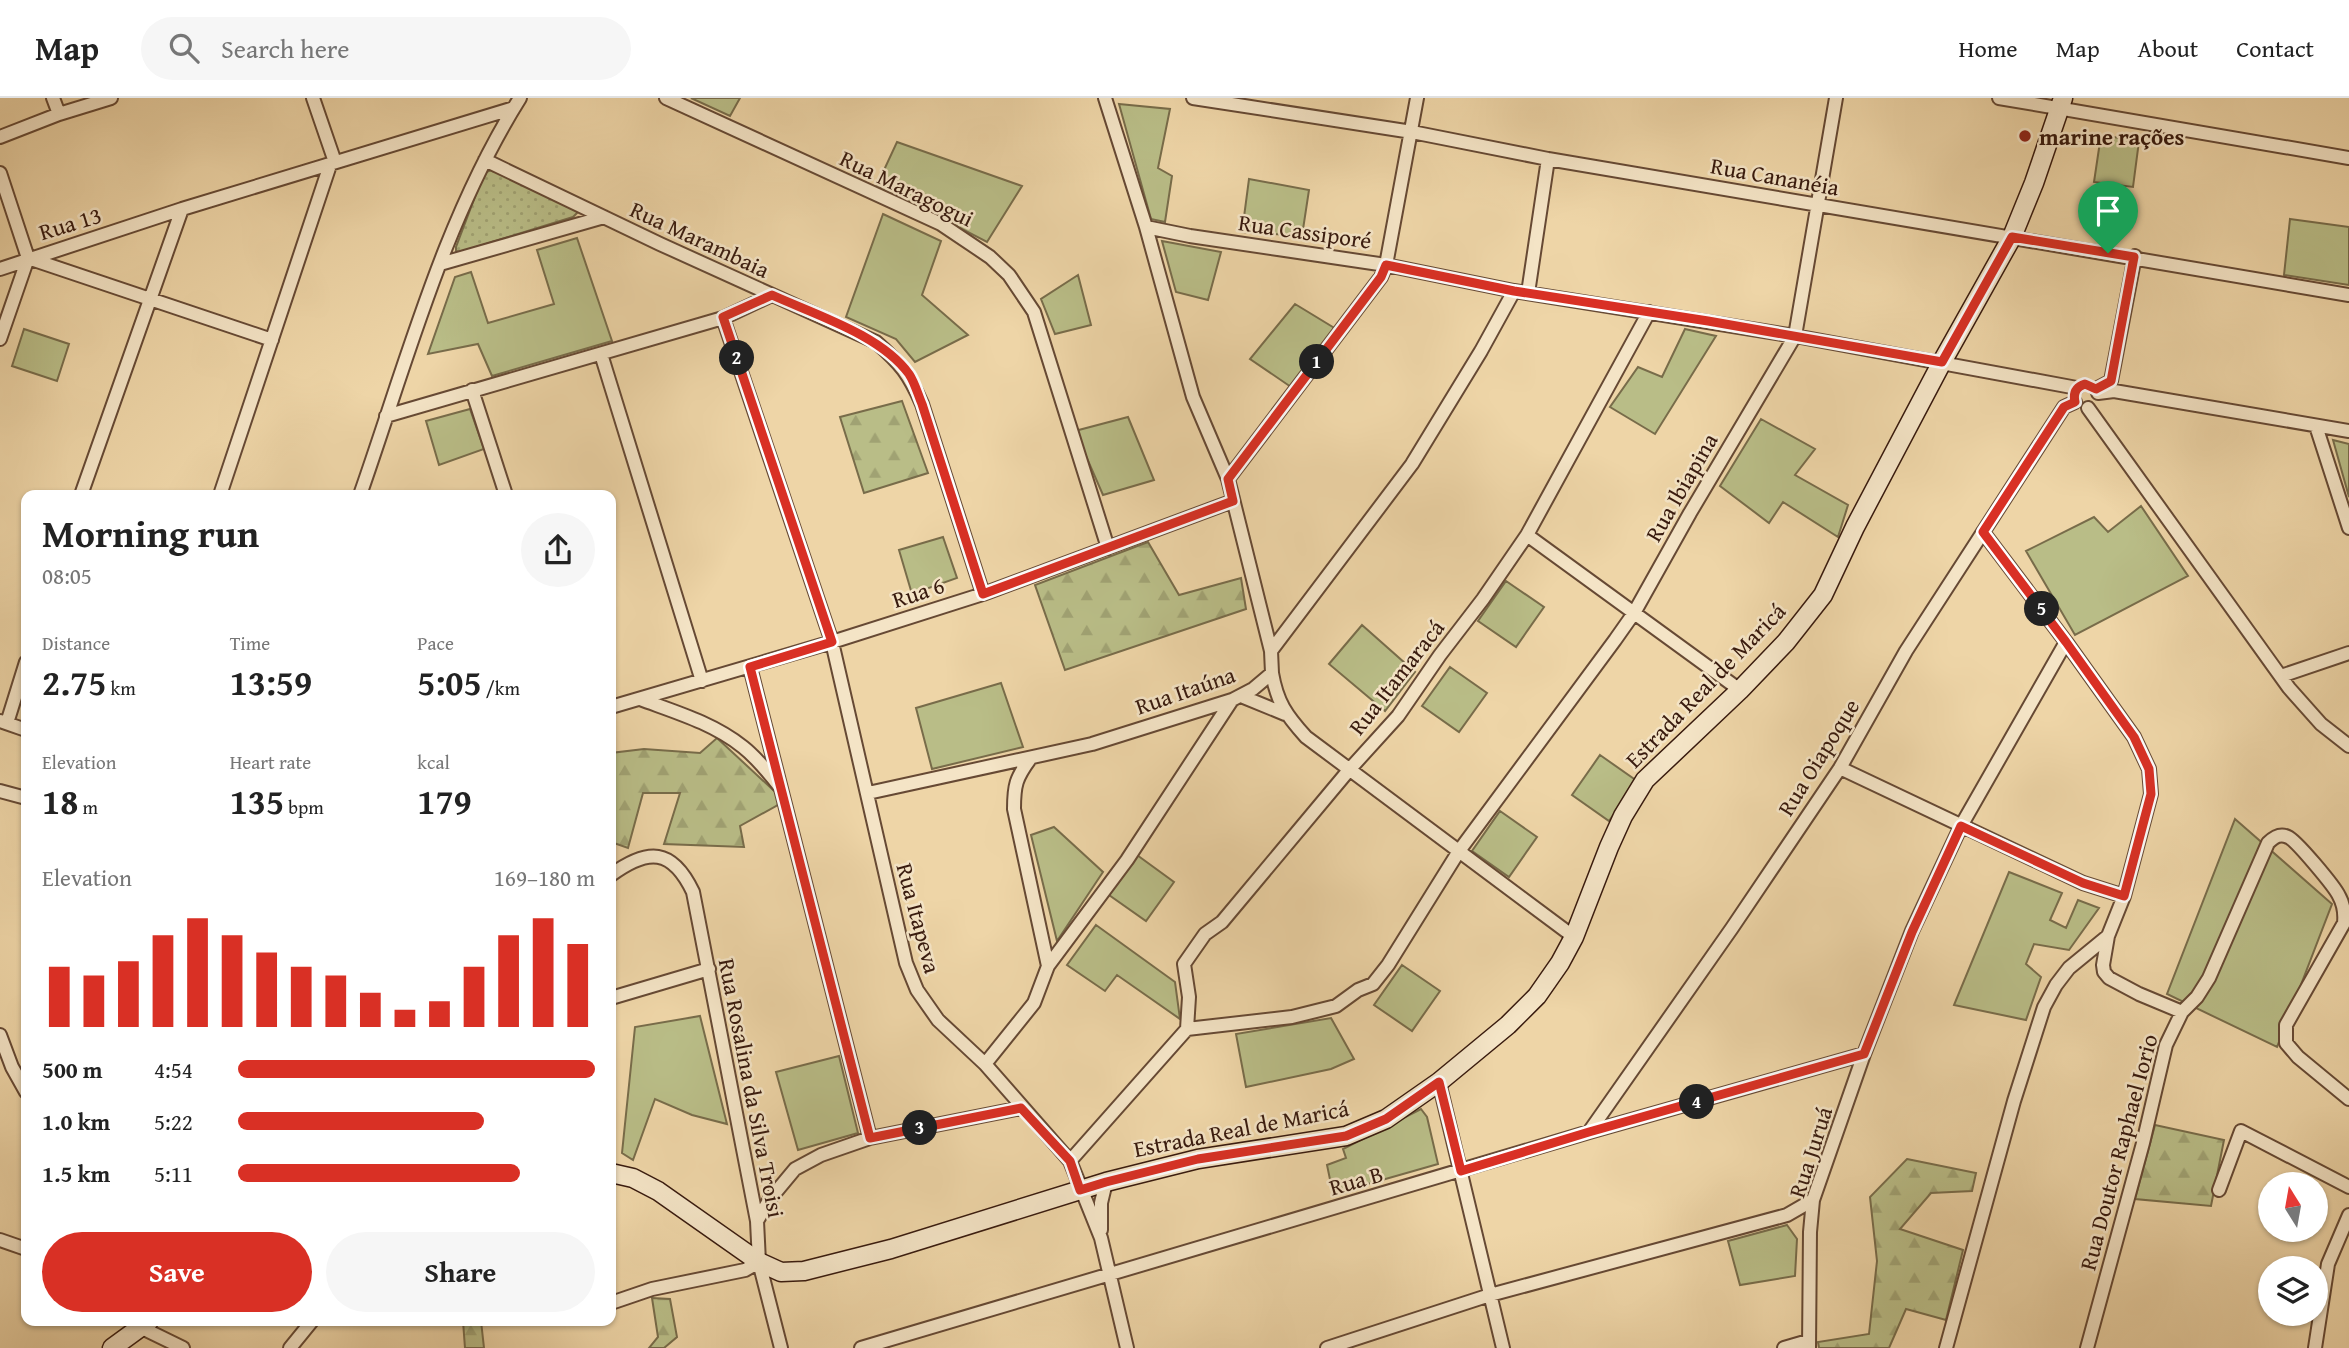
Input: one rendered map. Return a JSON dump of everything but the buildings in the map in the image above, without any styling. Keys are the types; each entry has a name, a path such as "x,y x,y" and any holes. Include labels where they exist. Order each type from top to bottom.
{"main road":[{"name":"Estrada Real de Maricá","path":"616,1173 633,1178 658,1191 759,1262 782,1272 804,1271 891,1249 1106,1182 1198,1159 1346,1136 1386,1119 1439,1082 1508,1025 1537,996 1574,937 1609,846 1635,793 1645,780 1740,690 1786,642 1823,595 1855,527 1942,362 2012,237 2034,183 2061,103"},
{"path":"112,1348 141,1326"}],"street":[{"path":"52,98 59,114"},
{"path":"0,136 111,98"},
{"path":"222,490 332,163 313,98"},
{"name":"Rua Maragogui","path":"666,98 940,224 977,247 1009,275 1034,312 1108,548"},
{"path":"1105,98 1146,227 1193,397 1228,479 1271,650 1272,673 1278,698 1285,714 1306,737 1574,937"},
{"name":"Rua Cananéia","path":"1193,98 1412,132 1548,159 2349,295"},
{"path":"1228,479 1381,277 1386,265 1417,98"},
{"name":"Rua Ibiapina","path":"1187,1028 1292,1017 1336,1006 1373,984 1459,851 1634,613 1795,336 1836,98"},
{"path":"1999,98 2061,103 2349,158"},
{"path":"362,490 440,264 485,159 517,103"},
{"name":"Rua 13","path":"28,258 517,103"},
{"name":"Rua Marambaia","path":"485,159 876,342 896,359 910,376 922,404 983,594"},
{"path":"1528,293 1548,159"},
{"path":"0,173 28,258 0,340"},
{"path":"83,490 182,209"},
{"path":"440,264 604,217"},
{"name":"Rua Cassiporé","path":"1146,227 1386,265 1514,291 1795,336 2077,388 2085,384 2097,391 2114,391 2349,431"},
{"path":"2077,388 2074,394 2075,402 2088,408 2098,401 2097,391 2111,381 2134,257"},
{"path":"0,269 28,258"},
{"name":"Rua 13","path":"28,258 272,340"},
{"path":"1271,650 1412,464 1514,291"},
{"path":"386,416 723,317 772,295"},
{"name":"Rua Itamaracá","path":"1187,1028 1189,997 1184,964 1205,934 1222,922 1349,770 1398,716 1527,535 1649,312"},
{"name":"Rua Itapeva","path":"723,317 832,642 906,963 917,990 939,1020 985,1065 1070,1161 1101,1238"},
{"path":"601,354 702,681"},
{"path":"472,390 504,490"},
{"name":"Rua Oiapoque","path":"1589,1132 1840,768 1906,651 2064,407 2075,402"},
{"path":"2088,408 2281,676 2321,724 2349,746"},
{"path":"2316,426 2349,528"},
{"path":"367,476 371,490"},
{"name":"Rua 6","path":"616,706 983,594 1233,501"},
{"path":"1983,532 2134,737 2149,769 2151,794 2124,896 2108,936 2103,965 2109,978 2182,1012"},
{"path":"1527,535 1740,690"},
{"name":"Rua Juruá","path":"1809,1345 1810,1232 1813,1200 1864,1054 1912,932 1961,826 2066,642"},
{"path":"2281,676 2349,653"},
{"path":"750,667 870,1138"},
{"name":"Rua Itaúna","path":"868,793 1092,744 1236,698 1272,673"},
{"path":"21,675 3,722 21,728"},
{"path":"985,1065 1034,1003 1048,966 1127,860 1236,698 1285,714"},
{"path":"640,699 724,733 745,748 782,790"},
{"path":"1030,759 1017,776 1014,809 1048,966"},
{"path":"1840,768 2083,883 2124,896"},
{"path":"0,791 21,797"},
{"name":"Rua Doutor Raphael Iorio","path":"2087,1348 2143,1143 2166,1045 2182,1012 2197,997 2209,978 2273,837 2287,836 2293,840 2338,893 2345,910 2344,923 2286,1025 2286,1043 2298,1057 2349,1099"},
{"name":"Rua Rosalina da Silva Troisi","path":"616,872 634,859 653,856 668,860 683,873 693,892 757,1221 759,1262 781,1348"},
{"path":"1946,1348 2010,1115 2044,1007 2069,968 2108,936"},
{"path":"616,997 709,969"},
{"path":"1070,1161 1187,1028"},
{"path":"0,1035 21,1083"},
{"name":"Rua B","path":"861,1348 1589,1132 1864,1054"},
{"path":"1439,1082 1503,1348"},
{"path":"757,1221 770,1199 795,1170 821,1155 870,1138 1021,1108"},
{"path":"2220,1190 2241,1130 2349,1187"},
{"path":"1106,1182 1101,1203 1101,1238 1126,1348"},
{"path":"1328,1348 1490,1296 1787,1215 1813,1200"},
{"path":"1787,1215 1797,1219 1810,1232"},
{"path":"2315,1348 2329,1264 2349,1215"},
{"path":"0,1240 21,1247"},
{"path":"616,1301 652,1289 745,1270 759,1262"},
{"path":"147,1326 183,1348"},
{"path":"290,1348 308,1326"},
{"path":"1784,1348 1809,1345"}],"green space":[{"path":"691,98 740,98 730,116"},
{"path":"1119,104 1170,109 1158,168 1172,176 1165,222 1151,219"},
{"path":"2101,135 2139,141 2133,187 2094,182"},
{"path":"897,142 1022,186 987,242 877,185"},
{"path":"496,168 578,208 577,213 573,217 456,251 484,173"},
{"path":"1249,179 1309,190 1302,236 1242,232"},
{"path":"883,214 941,241 922,295 968,335 915,362 896,339 846,317"},
{"path":"2290,219 2349,227 2349,285 2284,275"},
{"path":"577,238 612,341 492,376 478,344 428,354 455,277 471,272 488,323 554,304 537,250"},
{"path":"1162,241 1221,252 1208,300 1176,292"},
{"path":"1078,275 1091,325 1055,334 1041,299"},
{"path":"1295,304 1336,329 1291,387 1250,359"},
{"path":"24,329 69,344 57,381 12,366"},
{"path":"1685,329 1716,336 1655,434 1610,407 1638,367 1662,377"},
{"path":"902,401 928,473 864,493 840,417"},
{"path":"470,409 484,449 439,465 426,421"},
{"path":"1128,417 1154,480 1103,495 1075,431"},
{"path":"1761,419 1815,449 1795,475 1848,505 1838,537 1783,502 1769,523 1720,486"},
{"path":"2333,440 2349,444 2349,497"},
{"path":"2141,506 2188,576 2075,635 2026,551 2094,517 2108,532"},
{"path":"943,537 957,578 912,594 899,550"},
{"path":"1148,542 1179,595 1241,578 1246,609 1065,670 1035,585"},
{"path":"1506,581 1544,607 1516,647 1478,621"},
{"path":"1362,625 1415,672 1385,711 1329,664"},
{"path":"1450,667 1487,693 1459,732 1422,706"},
{"path":"1001,683 1023,747 932,769 916,708"},
{"path":"717,738 785,801 740,826 744,847 664,844 680,793 643,793 628,848 616,844 616,752 644,749 700,753"},
{"path":"1600,755 1637,781 1609,821 1572,795"},
{"path":"1500,811 1537,837 1509,877 1472,851"},
{"path":"2235,819 2332,904 2277,1047 2167,994"},
{"path":"1054,827 1103,872 1057,941 1031,835"},
{"path":"1137,855 1174,882 1146,921 1109,895"},
{"path":"2009,872 2062,893 2050,920 2066,928 2078,900 2099,908 2069,950 2034,944 2026,964 2041,977 2026,1020 1954,1005"},
{"path":"1096,925 1175,982 1180,1019 1117,975 1105,991 1067,965"},
{"path":"1402,965 1440,991 1412,1031 1374,1005"},
{"path":"700,1016 727,1124 692,1115 655,1099 633,1160 622,1153 635,1027"},
{"path":"1331,1018 1354,1059 1331,1069 1246,1087 1236,1034"},
{"path":"839,1056 858,1133 798,1150 776,1072"},
{"path":"1421,1109 1427,1117 1438,1164 1333,1194 1327,1165 1346,1158 1343,1149"},
{"path":"2155,1125 2224,1140 2211,1206 2135,1199"},
{"path":"1907,1159 1976,1173 1972,1191 1931,1193 1900,1229 1963,1250 1946,1320 1906,1309 1889,1348 1819,1348 1818,1342 1869,1334 1877,1261 1870,1197"},
{"path":"1787,1225 1797,1239 1795,1276 1740,1285 1728,1241"},
{"path":"652,1298 670,1299 677,1337 664,1348 649,1348 658,1337"},
{"path":"463,1326 482,1326 484,1348 465,1348"}],"place":[{"name":"marine rações","path":"2025,136"}],"route":[{"path":"2012,237 2108,253 2134,257 2111,381 2096,389 2085,384 2077,388 2074,394 2075,402 2064,407 1983,532 2134,737 2149,769 2151,794 2124,896 2083,883 1961,826 1912,932 1864,1054 1461,1171 1439,1082 1386,1119 1346,1136 1198,1159 1080,1190 1070,1161 1021,1108 870,1138 750,667 832,642 723,317 772,295 876,342 896,359 910,376 922,404 983,594 1233,501 1228,479 1381,277 1386,265 1514,291 1708,321 1942,362 2012,237"}]}
